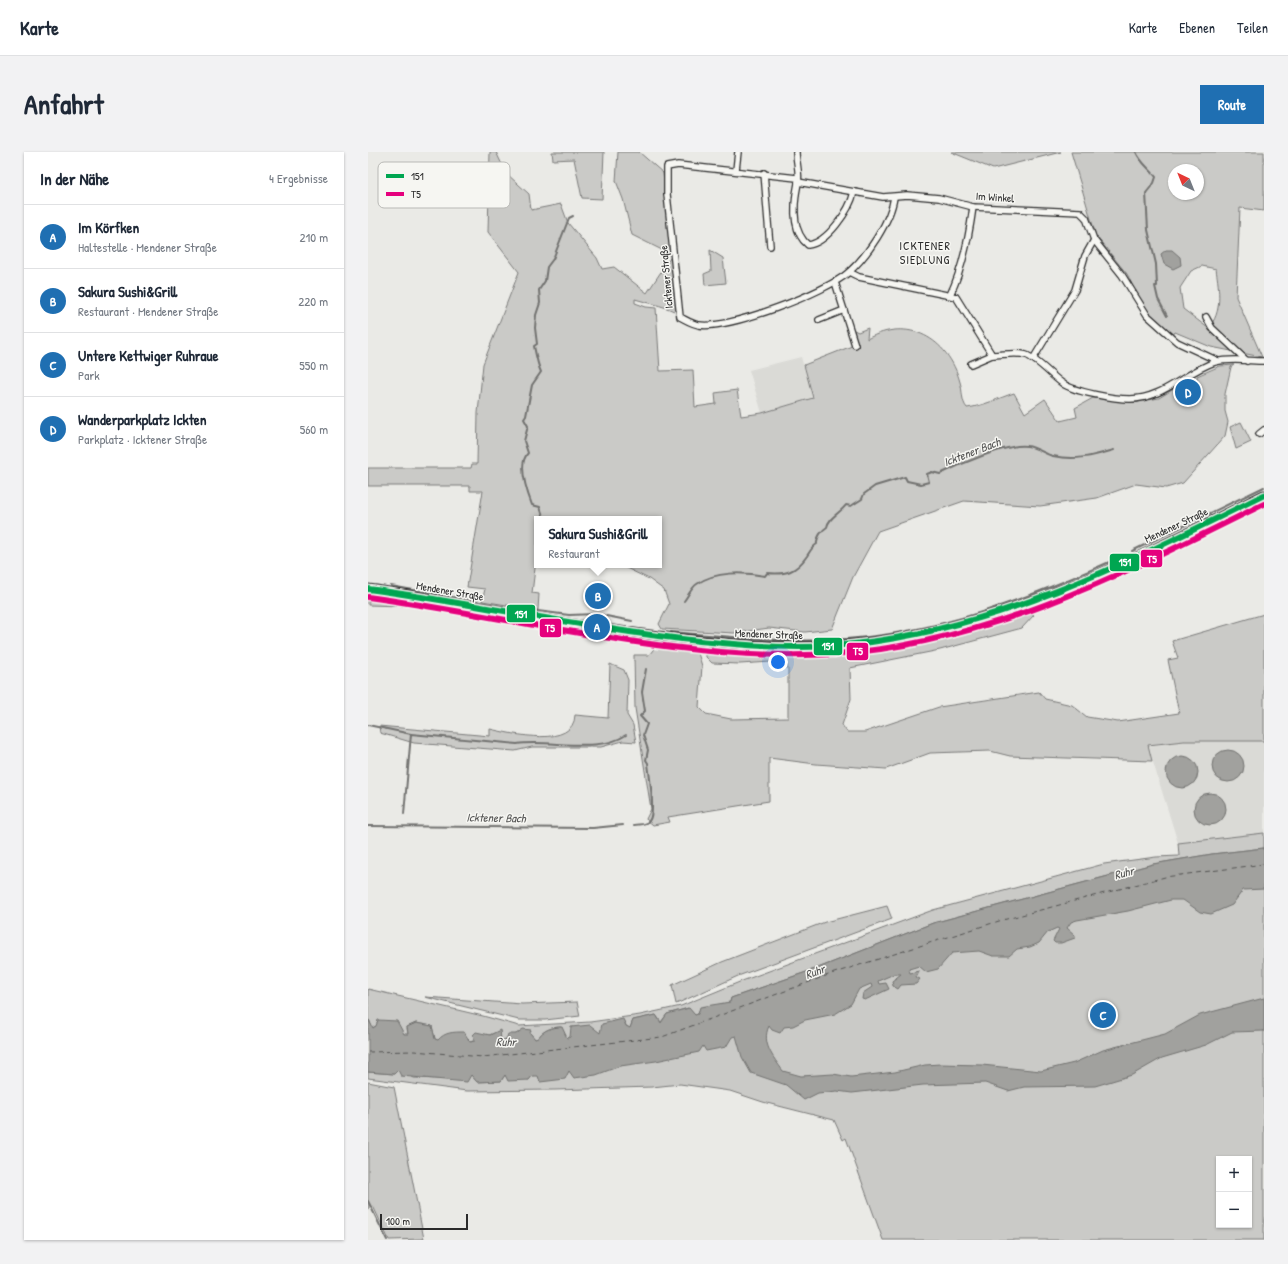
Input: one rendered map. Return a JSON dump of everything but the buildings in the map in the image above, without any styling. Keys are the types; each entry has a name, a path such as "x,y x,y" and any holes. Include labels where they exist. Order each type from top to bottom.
{"main road":[{"name":"Mendener Straße","path":"368,589 654,636 744,645 792,647 853,645 901,638 953,626 1040,598 1096,575 1264,494"}],"street":[{"path":"736,170 738,152"},
{"path":"796,152 798,180 795,197 796,224 799,232 808,245 821,238 835,226 848,209 854,192"},
{"name":"Im Winkel","path":"667,167 678,165 764,173 854,192 894,197 909,196 939,198 973,207 1080,212 1086,218 1094,240"},
{"name":"Icktener Straße","path":"667,167 667,194 680,317 700,326 726,323 754,316 835,282 849,272 879,234 891,210 894,197"},
{"path":"764,173 770,246"},
{"path":"950,295 958,276 973,207"},
{"path":"1033,359 1075,290 1085,256 1094,240 1122,275 1143,311 1159,328 1177,342 1218,362"},
{"path":"849,272 859,277 956,297 992,355"},
{"path":"835,282 855,345"},
{"path":"819,320 844,310"},
{"path":"1206,317 1212,328 1247,361"},
{"path":"971,364 992,355 1025,355 1033,359 1064,384 1076,390 1129,399 1148,397 1160,393 1182,379 1218,362 1264,361"},
{"path":"1259,434 1264,430"}],"shaded area":[{"path":"490,152 496,152 501,162 490,162"},
{"path":"552,152 604,152 602,199 582,198 574,159 553,160"},
{"path":"618,152 639,152 663,173 671,254 632,235 623,199 616,181"},
{"path":"951,152 1061,152 993,169"},
{"path":"1071,152 1264,152 1264,211 1240,208 1236,297 1262,357 1211,347 1175,332 1173,335 1150,315 1139,299 1127,274 1096,236","holes":["1202,266 1216,269 1219,293 1218,308 1213,322 1208,328 1183,309 1180,288 1191,271"]},
{"path":"510,177 529,194 531,210 561,204 568,223 597,258 602,269 614,267 647,293 671,257 676,309 674,311 635,299 635,303 646,307 656,308 660,371 693,370 695,407 716,404 715,393 737,390 741,416 762,413 813,398 804,365 857,344 852,329 858,332 868,328 867,339 882,332 897,330 911,331 924,335 936,343 946,353 954,367 961,385 963,399 967,408 985,404 1014,393 1025,413 1045,399 1060,421 1077,417 1075,408 1093,398 1137,402 1159,398 1177,387 1183,401 1197,396 1197,376 1220,366 1234,365 1231,367 1225,394 1225,411 1228,422 1225,436 1183,483 1166,488 1136,484 1097,498 1040,506 964,501 878,531 853,577 832,629 805,632 769,628 734,633 662,629 659,624 669,604 664,590 649,579 626,568 662,568 662,516 534,516 535,568 532,593 539,594 538,610 482,601 485,589 467,587 483,491 470,491 470,486 368,486 368,468 471,468 472,464 477,464 478,413 483,364 519,272 488,232 489,208 510,208"},
{"path":"710,250 723,258 726,283 705,285 704,274 711,271"},
{"path":"801,357 813,398 762,413 749,370"},
{"path":"1241,422 1251,442 1236,449 1230,427"},
{"path":"368,599 390,601 403,606 368,605"},
{"path":"1031,613 1034,615 1022,628 940,650 850,668 851,699 842,725 847,732 865,732 939,707 1039,692 1045,699 1072,705 1087,717 1118,722 1179,713 1168,660 1178,658 1172,641 1264,614 1264,741 1184,741 1148,745 1152,761 1010,756 990,751 930,753 886,769 816,764 769,758 769,801 668,817 670,822 653,825 646,819 651,809 635,708 634,655 649,655 657,645 697,650 702,666 699,707 706,714 731,719 788,718 788,669 786,661 740,664 712,663 706,657 706,651 807,656 865,653 937,640"},
{"path":"610,664 624,670 628,680 627,715 633,725 636,742 623,741 601,747 532,747 515,751 414,743 380,733 379,726 490,736 490,729 526,736 553,736 564,732 572,726 575,715 608,718"},
{"path":"1184,741 1264,741 1264,833 1178,843 1148,746"},
{"path":"1264,833 1264,848 1212,854 1153,864 933,923 818,968 731,998 730,1002 699,1010 698,1014 695,1015 688,1008 667,1014 661,1022 656,1015 633,1020 630,1028 626,1026 625,1022 602,1030 601,1033 597,1032 567,1038 561,1027 558,1027 545,1031 535,1039 530,1033 516,1034 501,1041 500,1031 470,1042 435,1039 432,1026 416,1023 407,1027 408,1035 376,1026 372,1028 368,1019 368,989 519,1026 590,1022 640,1015 681,1006 742,981 933,910 1104,864 1156,857 1179,856 1178,843"},
{"path":"1264,878 1264,1240 883,1240 846,1138 843,1140 834,1120 763,1102 730,1091 680,1084 652,1087 467,1091 368,1078 368,1072 394,1074 398,1069 414,1078 439,1079 471,1075 477,1082 501,1081 505,1075 529,1080 532,1076 569,1071 969,938"},
{"path":"887,906 892,919 738,976 676,1004 672,985 722,962 825,922"},
{"path":"425,997 522,1004 577,1002 580,1016 545,1020 519,1020"},
{"path":"368,1082 394,1087 424,1239 389,1240 373,1206 368,1209"}],"water":[{"path":"1166,250 1172,250 1180,257 1181,265 1173,269 1164,264 1161,254"},
{"path":"1225,750 1231,750 1241,757 1244,766 1243,772 1237,779 1231,782 1225,782 1215,775 1212,769 1212,763 1219,753"},
{"path":"1182,756 1188,757 1195,763 1198,772 1197,778 1191,785 1182,788 1176,787 1169,781 1166,772 1167,766 1173,759"},
{"path":"1210,793 1221,798 1226,809 1221,820 1210,825 1199,820 1194,809 1199,798"},
{"name":"Ruhr","path":"1264,848 1264,889 1243,890 1232,905 1211,914 1200,912 1183,900 1171,900 1128,911 1071,922 1067,928 1075,935 1075,938 1061,943 1055,943 1053,941 1059,929 1057,928 1048,932 1039,943 1030,947 1017,949 1009,956 993,956 979,951 952,953 938,969 926,972 919,966 909,969 910,973 919,971 916,977 920,979 916,984 901,985 898,989 893,986 892,981 901,974 894,974 878,981 879,984 886,983 889,989 865,1000 862,999 863,993 872,987 871,984 859,989 851,1004 835,1014 805,1020 793,1026 784,1027 780,1033 772,1030 769,1026 766,1038 769,1050 783,1071 801,1076 833,1074 851,1077 895,1072 925,1065 940,1064 982,1065 1041,1071 1074,1063 1103,1050 1165,1034 1200,1015 1264,998 1264,1031 1232,1032 1206,1045 1162,1058 1132,1075 1095,1086 1024,1087 1008,1091 985,1083 923,1085 852,1093 837,1091 818,1093 804,1100 786,1085 751,1073 742,1057 736,1036 732,1037 726,1047 706,1051 703,1046 699,1052 656,1061 620,1066 596,1075 574,1078 569,1071 565,1079 540,1082 538,1076 532,1076 529,1080 508,1081 505,1075 501,1081 477,1082 471,1075 467,1082 401,1076 398,1070 394,1074 368,1072 368,1019 373,1028 376,1026 378,1020 397,1021 404,1034 408,1034 407,1027 416,1023 432,1026 435,1039 438,1040 443,1035 464,1032 470,1042 475,1041 473,1035 476,1032 490,1035 500,1030 501,1041 506,1040 508,1034 516,1034 523,1029 531,1030 530,1033 535,1039 548,1030 562,1027 567,1038 570,1037 571,1027 590,1025 600,1033 602,1024 623,1019 626,1026 630,1028 633,1020 656,1015 661,1023 667,1014 689,1008 695,1015 698,1014 700,1007 730,1002 731,998 818,968 933,923 1153,864 1212,854"}],"waterway":[{"name":"Icktener Bach","path":"1136,152 1142,162 1156,177 1154,183 1146,193 1148,230 1156,264 1157,286 1155,286 1158,299 1167,316"},
{"path":"543,516 540,507 532,505 524,478 523,464 528,453 524,441 528,426 524,419 526,416 532,385 541,372 534,346 537,344 535,328 536,315 540,303 539,290 545,281 547,267 553,259 569,218 573,216"},
{"name":"Icktener Bach","path":"684,601 695,585 712,577 739,573 765,576 767,573 785,573 795,569 799,566 811,549 817,544 817,539 832,518 846,505 851,506 862,499 864,494 875,486 905,477 907,481 921,484 929,482 927,474 932,472 940,474 996,451 1019,446 1027,446 1053,456 1069,458 1091,456 1114,450"},
{"path":"1132,551 1264,487"},
{"path":"671,632 788,640 828,640 905,632 943,623 1017,600 1125,555"},
{"path":"391,586 514,608 569,615 596,614 632,621"},
{"name":"Icktener Bach","path":"634,825 648,822 651,817 652,810 651,784 648,763 646,760 648,750 643,735 647,724 640,716 645,711 642,692 646,669"},
{"path":"368,725 411,734"},
{"path":"404,814 411,734 517,744 544,743 573,745 602,744 615,741 626,735"},
{"name":"Icktener Bach","path":"368,826 593,828 623,825"},
{"path":"368,1201 387,1240"}],"ferry route":[{"path":"368,1052 414,1051 483,1057 662,1037 831,974 999,921 1165,877 1264,864"}],"transit line":[{"name":"151","path":"368,589 658,636 758,646 835,646 908,636 962,623 1014,607 1065,588 1115,566 1264,495"},
{"name":"T5","path":"368,597 601,637 659,645 718,652 776,655 835,654 892,647 948,636 1003,620 1110,578 1264,504"}],"place":[{"name":"Wanderparkplatz Ickten","path":"1188,392"},
{"name":"Sakura Sushi&Grill","path":"598,596"},
{"name":"Im Körfken","path":"597,627"},
{"name":"Untere Kettwiger Ruhraue","path":"1103,1015"}],"district":[{"name":"ICKTENER SIEDLUNG","path":"925,253"}]}
